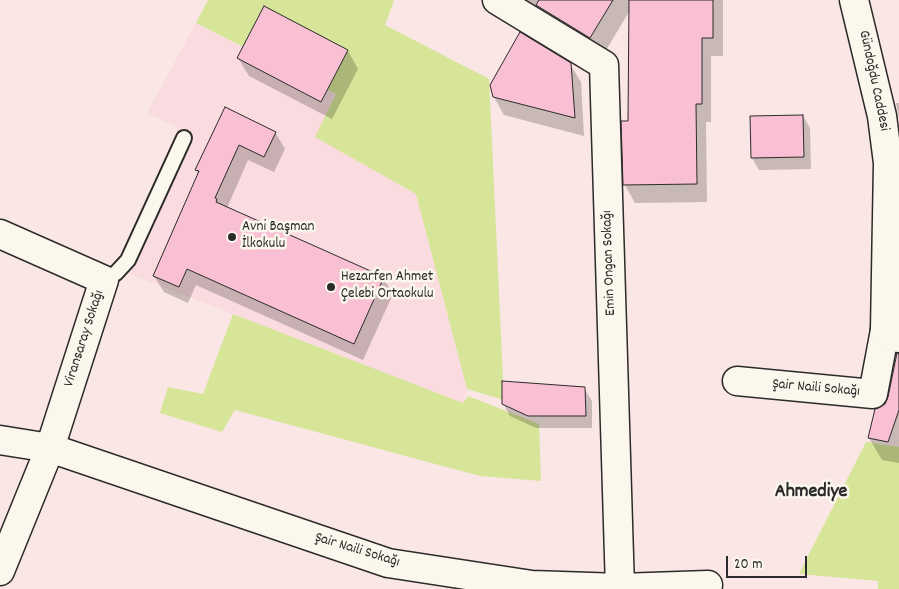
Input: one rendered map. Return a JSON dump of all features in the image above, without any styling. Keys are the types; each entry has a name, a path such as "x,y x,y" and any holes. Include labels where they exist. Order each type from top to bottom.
{"street":[{"name":"Emin Ongan Sokağı","path":"496,0 604,65 620,588"},
{"name":"Gündoğdu Caddesi","path":"854,0 894,164"},
{"name":"Şair Naili Sokağı","path":"737,381 873,394 892,334 894,164"},
{"name":"Viransaray Sokağı","path":"0,234 104,280 50,448 0,570"},
{"name":"Şair Naili Sokağı","path":"0,440 50,448 388,563 421,579 620,588 708,585"}],"lane":[{"path":"104,280 116,273 128,260 184,138"}],"shaded area":[{"path":"196,23 336,94 316,137 416,194 467,389 463,403 122,271 178,128 147,113"}],"green space":[{"path":"208,0 392,0 394,1 385,25 489,79 504,400 467,389 416,194 315,137 336,94 196,23"},
{"path":"233,314 463,403 468,396 539,424 541,481 480,476 235,410 222,432 160,413 168,387 203,394"},
{"path":"866,442 899,447 899,589 878,589 878,581 799,574"}],"building":[{"path":"539,0 613,0 590,38 536,5"},
{"path":"629,0 713,0 713,38 702,38 702,104 696,104 697,184 623,185 621,121 628,121"},
{"path":"264,6 348,50 321,102 237,58"},
{"path":"520,32 571,63 575,118 493,97 490,85"},
{"path":"225,107 276,132 264,157 239,145 215,198 217,199 216,202 384,277 354,344 187,269 179,287 153,276 199,171 195,170"},
{"path":"803,115 804,157 751,158 750,116"},
{"path":"897,353 899,354 899,410 888,442 868,438 875,409 885,404 888,397"},
{"path":"502,381 585,387 586,416 528,416 502,404"}],"place":[{"name":"Avni Başman İlkokulu","path":"232,237"},
{"name":"Hezarfen Ahmet Çelebi Ortaokulu","path":"331,287"}],"district":[{"name":"Ahmediye","path":"811,493"}]}
